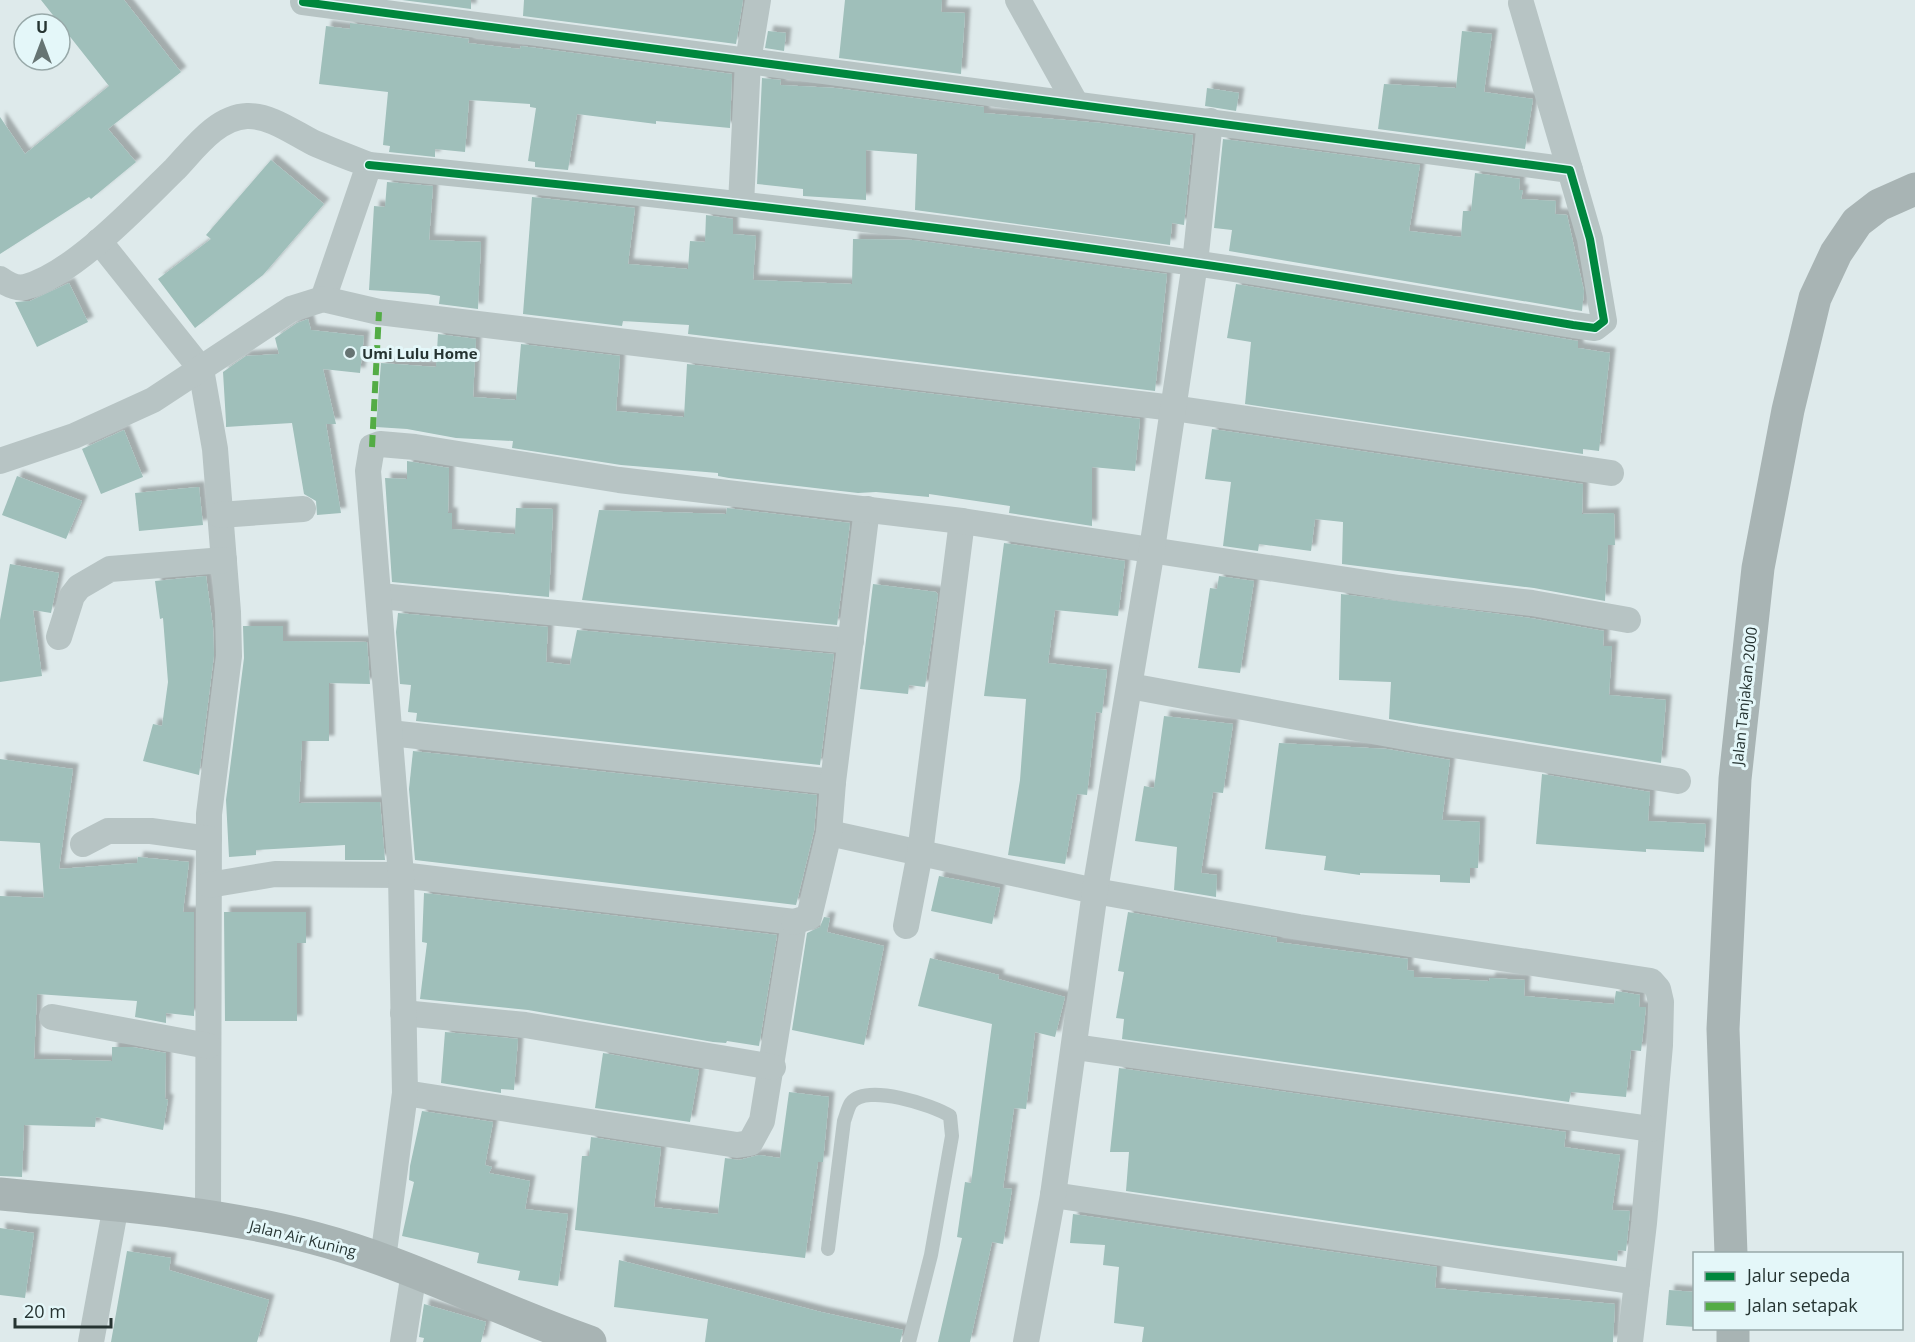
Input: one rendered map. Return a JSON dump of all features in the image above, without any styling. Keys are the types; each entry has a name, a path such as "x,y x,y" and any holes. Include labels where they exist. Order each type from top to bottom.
{"street":[{"path":"741,204 748,61 758,0"},
{"path":"1018,0 1076,104"},
{"path":"303,2 1570,170"},
{"path":"0,279 10,286 24,287 56,272 99,241 205,138 228,120 247,116 265,119 316,144 369,165 899,222 1195,263 1595,328 1604,321 1590,239 1521,3"},
{"path":"1026,1342 1053,1195 1095,891 1152,549 1195,263 1210,121"},
{"path":"323,299 369,165"},
{"name":"Jalan Tanjakan 2000","path":"1731,1252 1722,1029 1735,779 1758,568 1788,410 1815,298 1836,253 1857,222 1880,205 1915,189"},
{"path":"99,241 201,369 215,449 229,656 209,814 208,1216"},
{"path":"0,461 74,436 153,400 291,309 323,299 379,312 1173,408 1611,473"},
{"path":"383,1259 405,1093 404,1013 401,874 368,471 372,447 380,444 619,480 962,521 1399,588 1532,603 1628,620"},
{"path":"220,514 303,509"},
{"path":"209,885 275,874 401,874 794,922 809,917 830,833 833,782 867,509"},
{"path":"906,926 920,853 962,521"},
{"path":"59,637 72,596 85,583 110,568 224,560"},
{"path":"380,596 851,641"},
{"path":"1130,686 1416,739 1678,781"},
{"path":"390,733 833,782"},
{"path":"83,844 108,831 151,831 209,838"},
{"path":"830,833 1095,891 1299,927 1651,981 1658,989 1662,1014 1630,1342"},
{"path":"405,1093 738,1144 750,1143 762,1121 773,1067 794,922"},
{"path":"404,1013 525,1025 773,1067"},
{"path":"52,1017 208,1046"},
{"path":"1075,1047 1651,1129"},
{"name":"Jalan Air Kuning","path":"0,1194 208,1216 313,1238 383,1259 524,1319 590,1342"},
{"path":"1053,1195 1637,1282"},
{"path":"91,1342 116,1205"},
{"path":"403,1342 414,1272"}],"lane":[{"path":"828,1249 844,1121 851,1102 864,1095 883,1096 926,1104 950,1116 950,1147 931,1255 909,1342"}],"building":[{"path":"41,0 124,0 181,72 108,129 136,162 91,199 89,197 0,254 0,117 25,154 109,86 72,39 72,12 50,12"},
{"path":"402,0 471,0 471,9"},
{"path":"524,0 743,0 736,44 523,16"},
{"path":"845,0 942,0 941,12 965,13 961,74 839,58"},
{"path":"350,23 469,39 468,43 520,49 521,46 732,74 730,128 656,121 656,124 577,114 568,170 535,167 535,162 528,161 536,108 530,107 530,104 469,100 465,152 435,149 435,157 389,152 390,146 383,145 388,92 319,84 326,26 350,29"},
{"path":"768,31 786,33 784,51 765,48"},
{"path":"1462,31 1492,34 1484,92 1533,99 1525,149 1378,129 1384,84 1456,88"},
{"path":"762,78 781,80 780,85 835,88 984,107 984,113 1101,123 1193,135 1184,225 1172,223 1170,245 915,210 917,154 866,150 866,200 803,196 803,189 757,184"},
{"path":"1207,88 1239,93 1236,111 1205,106"},
{"path":"1223,139 1420,165 1409,231 1461,237 1463,211 1471,211 1475,173 1520,179 1519,190 1523,190 1521,199 1556,201 1555,214 1567,215 1584,291 1582,311 1229,251 1232,230 1214,228"},
{"path":"271,160 324,204 263,275 195,328 158,279 211,239 206,235"},
{"path":"387,182 433,186 429,240 481,242 478,309 439,304 440,296 369,290 374,206 385,207"},
{"path":"532,197 635,208 628,264 688,269 690,241 705,242 706,215 733,219 733,234 756,236 753,280 852,284 853,239 913,240 1167,274 1155,391 688,334 689,325 623,321 622,326 523,314"},
{"path":"69,283 88,322 37,347 15,302 30,301"},
{"path":"1236,284 1578,341 1578,348 1610,353 1599,451 1583,449 1583,454 1245,404 1251,342 1227,338"},
{"path":"308,319 311,330 364,336 360,373 323,369 336,424 326,424 341,513 317,515 316,501 304,494 292,423 226,427 223,372 246,356 279,354 275,338 297,323"},
{"path":"438,334 476,339 473,397 516,400 521,344 620,356 616,411 684,417 687,364 1140,419 1135,471 1092,467 1092,526 1009,513 1010,506 929,494 929,497 876,492 858,493 729,478 718,476 718,473 621,465 512,448 513,441 456,438 407,429 376,427 381,363 436,367"},
{"path":"1212,429 1583,484 1582,514 1614,513 1615,545 1608,545 1605,601 1534,588 1342,564 1343,522 1315,519 1311,551 1259,544 1258,551 1223,546 1231,482 1205,479"},
{"path":"124,430 143,477 101,494 82,449"},
{"path":"407,461 449,468 448,513 452,513 452,529 515,534 516,508 553,509 549,597 392,582 385,478 407,479"},
{"path":"17,476 82,501 66,539 2,515"},
{"path":"199,487 203,525 139,531 135,493"},
{"path":"727,508 850,523 837,625 582,600 599,510 726,514"},
{"path":"1004,543 1125,561 1118,616 1055,610 1048,663 1107,670 1102,713 1096,712 1087,795 1077,794 1065,864 1008,855 1020,780 1026,699 984,696"},
{"path":"10,564 59,573 51,613 33,610 42,676 0,682 0,620"},
{"path":"206,576 213,627 214,655 199,775 143,761 153,724 162,726 168,682 163,618 160,619 155,581"},
{"path":"1219,576 1254,581 1240,673 1198,668 1210,588 1217,589"},
{"path":"873,584 936,592 938,595 925,687 909,685 908,694 860,689"},
{"path":"1341,594 1530,618 1604,631 1603,646 1612,646 1609,695 1666,700 1661,763 1389,719 1391,682 1339,680"},
{"path":"398,613 548,627 546,662 570,665 577,630 834,654 820,765 416,721 417,713 408,712 411,685 400,684 396,632"},
{"path":"243,626 283,626 283,641 367,642 370,684 329,683 329,741 302,741 299,803 380,802 385,860 345,860 345,845 256,850 256,855 229,857 226,800 244,658"},
{"path":"1164,716 1233,724 1223,793 1213,792 1201,873 1217,875 1216,897 1174,890 1177,847 1135,841 1144,786 1154,788"},
{"path":"1279,743 1387,749 1450,760 1442,820 1480,822 1478,868 1470,868 1470,883 1440,882 1440,875 1360,873 1360,875 1324,870 1326,856 1265,849"},
{"path":"413,751 817,795 814,831 796,905 415,860 409,789"},
{"path":"0,759 73,769 59,869 137,863 138,857 189,862 183,912 194,912 194,1016 166,1013 166,1023 135,1017 137,1001 37,994 34,1059 112,1061 112,1047 132,1047 166,1053 165,1099 168,1100 163,1130 96,1117 95,1127 24,1125 22,1177 0,1176 0,896 44,898 40,843 0,841"},
{"path":"1542,774 1650,792 1648,821 1706,824 1704,852 1646,849 1646,852 1536,844"},
{"path":"939,876 1000,888 992,924 931,911"},
{"path":"424,893 777,935 759,1046 727,1041 726,1043 713,1042 528,1010 420,999 427,943 422,942"},
{"path":"224,912 306,912 306,943 297,943 297,1021 225,1021"},
{"path":"1128,912 1277,938 1276,942 1408,959 1407,970 1414,971 1414,977 1489,981 1490,978 1525,980 1524,996 1614,1004 1616,991 1640,995 1639,1007 1646,1007 1641,1051 1631,1050 1626,1097 1571,1092 1569,1102 1122,1039 1124,1019 1116,1018 1124,972 1118,971"},
{"path":"824,917 830,918 827,932 884,946 864,1045 792,1030 807,933 820,927"},
{"path":"930,958 999,975 998,979 1065,997 1055,1037 1035,1032 1026,1109 1014,1108 1003,1188 1012,1189 1003,1244 992,1242 970,1342 938,1342 962,1238 957,1237 965,1182 971,1183 992,1024 918,1006"},
{"path":"445,1032 518,1039 514,1090 501,1089 501,1093 441,1083"},
{"path":"603,1053 699,1070 690,1122 595,1108"},
{"path":"1119,1068 1566,1132 1564,1147 1620,1155 1612,1210 1630,1211 1626,1251 1618,1250 1617,1261 1499,1246 1126,1191 1129,1152 1110,1152"},
{"path":"789,1092 829,1097 823,1162 818,1162 805,1258 575,1230 582,1156 589,1156 591,1137 661,1148 654,1207 718,1214 725,1158 739,1160 759,1155 780,1158"},
{"path":"422,1111 493,1122 485,1165 492,1167 489,1173 530,1181 525,1209 568,1214 558,1286 518,1280 520,1271 477,1263 479,1253 402,1236 414,1182 409,1180 410,1166"},
{"path":"1073,1214 1437,1267 1435,1288 1615,1304 1613,1342 1142,1342 1144,1327 1114,1323 1119,1267 1103,1265 1105,1245 1070,1243"},
{"path":"0,1228 34,1233 25,1298 0,1295"},
{"path":"127,1251 171,1258 169,1270 269,1300 257,1342 111,1342"},
{"path":"619,1260 821,1312 903,1330 900,1342 705,1342 708,1319 614,1307"},
{"path":"1669,1290 1693,1292 1693,1327 1666,1325"},
{"path":"424,1304 486,1322 481,1342 423,1342 424,1338 419,1337"}],"marked path":[{"path":"372,447 379,312"}],"cycle path":[{"path":"303,2 1570,170 1590,239 1604,321 1595,328 1573,325 1336,285 1091,248 679,197 369,165"}],"place":[{"name":"Umi Lulu Home","path":"350,353"}]}
